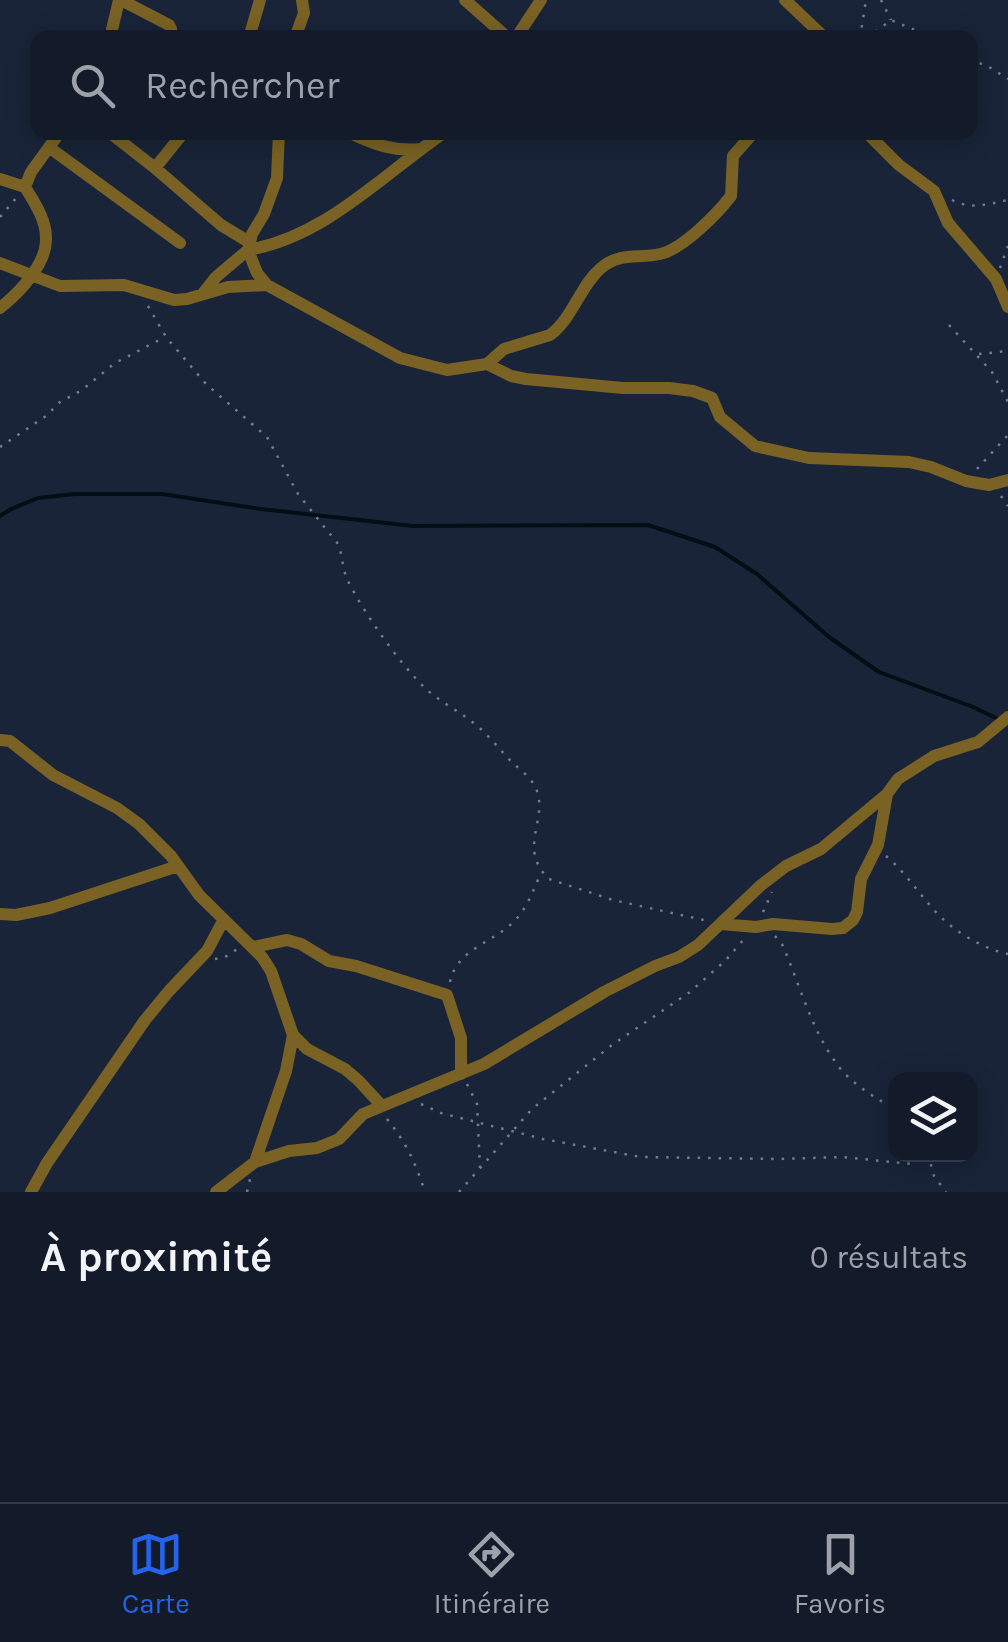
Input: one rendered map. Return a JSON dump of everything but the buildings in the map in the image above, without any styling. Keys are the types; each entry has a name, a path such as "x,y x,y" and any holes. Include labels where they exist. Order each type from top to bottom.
{"street":[{"path":"112,30 120,0 170,25 170,30"},
{"path":"251,30 260,0"},
{"path":"299,30 304,14 302,0"},
{"path":"466,0 499,30"},
{"path":"521,30 542,0"},
{"path":"784,0 816,30"},
{"path":"25,187 55,140"},
{"path":"119,140 248,246 274,246 300,234 402,167 434,140"},
{"path":"155,168 178,140"},
{"path":"202,294 248,246 277,178 279,140"},
{"path":"364,140 405,151 421,149"},
{"path":"248,246 252,264 267,285 400,358 447,370 488,364 504,350 556,331 605,264 620,256 660,254 690,237 731,196 733,156 747,140"},
{"path":"874,140 934,191 948,223 996,279 1008,306"},
{"path":"50,148 180,244"},
{"path":"0,180 25,187 39,210 47,241 22,290 0,308"},
{"path":"0,263 60,286 124,285 174,300 228,286 267,285"},
{"path":"488,364 526,379 693,391 712,398 720,417 755,446 809,458 910,462 990,485 1008,480"},
{"path":"216,1192 254,1162 288,1150 317,1148 339,1138 363,1114 462,1074 527,1040 604,992 679,957 786,866 821,849 886,794 898,779 945,751 978,742 1008,717"},
{"path":"0,740 10,741 53,775 128,816 171,856 199,895 271,970 293,1036 307,1049 345,1069 382,1106"},
{"path":"722,924 843,928 857,912 861,880 877,849 886,794"},
{"path":"0,914 50,908 178,866"},
{"path":"31,1192 145,1020 214,940 223,921"},
{"path":"253,947 287,940 328,961 447,994 460,1038 462,1074"},
{"path":"254,1162 286,1071 293,1036"}],"path":[{"path":"861,30 866,0"},
{"path":"881,0 891,20 915,30"},
{"path":"878,30 891,20"},
{"path":"978,63 1008,79"},
{"path":"0,217 25,187"},
{"path":"934,191 962,206 1008,200"},
{"path":"996,279 1008,246"},
{"path":"146,302 166,336 206,384 267,437 298,494 338,544 344,572 367,614 424,686 477,726 529,778 540,804 533,848 541,872 549,879 612,900 722,924"},
{"path":"949,324 992,372 1008,402"},
{"path":"0,446 115,363 166,336"},
{"path":"978,355 1008,351"},
{"path":"966,481 1008,434"},
{"path":"877,849 900,868 956,930 989,950 1008,954"},
{"path":"447,994 456,964 518,918 541,872"},
{"path":"460,1192 532,1109 612,1046 690,992 726,960 756,927 773,889"},
{"path":"756,927 770,931 782,944 834,1062 888,1104"},
{"path":"198,960 220,959 240,948 253,947"},
{"path":"462,1074 477,1104 480,1168"},
{"path":"406,1098 441,1113 641,1157 842,1157 912,1164"},
{"path":"382,1106 387,1120 415,1159 425,1192"},
{"path":"930,1162 934,1176 946,1192"}],"waterway":[{"path":"0,516 38,498 162,494 413,526 648,525 715,547 757,574 829,637 879,672 998,719"}]}
